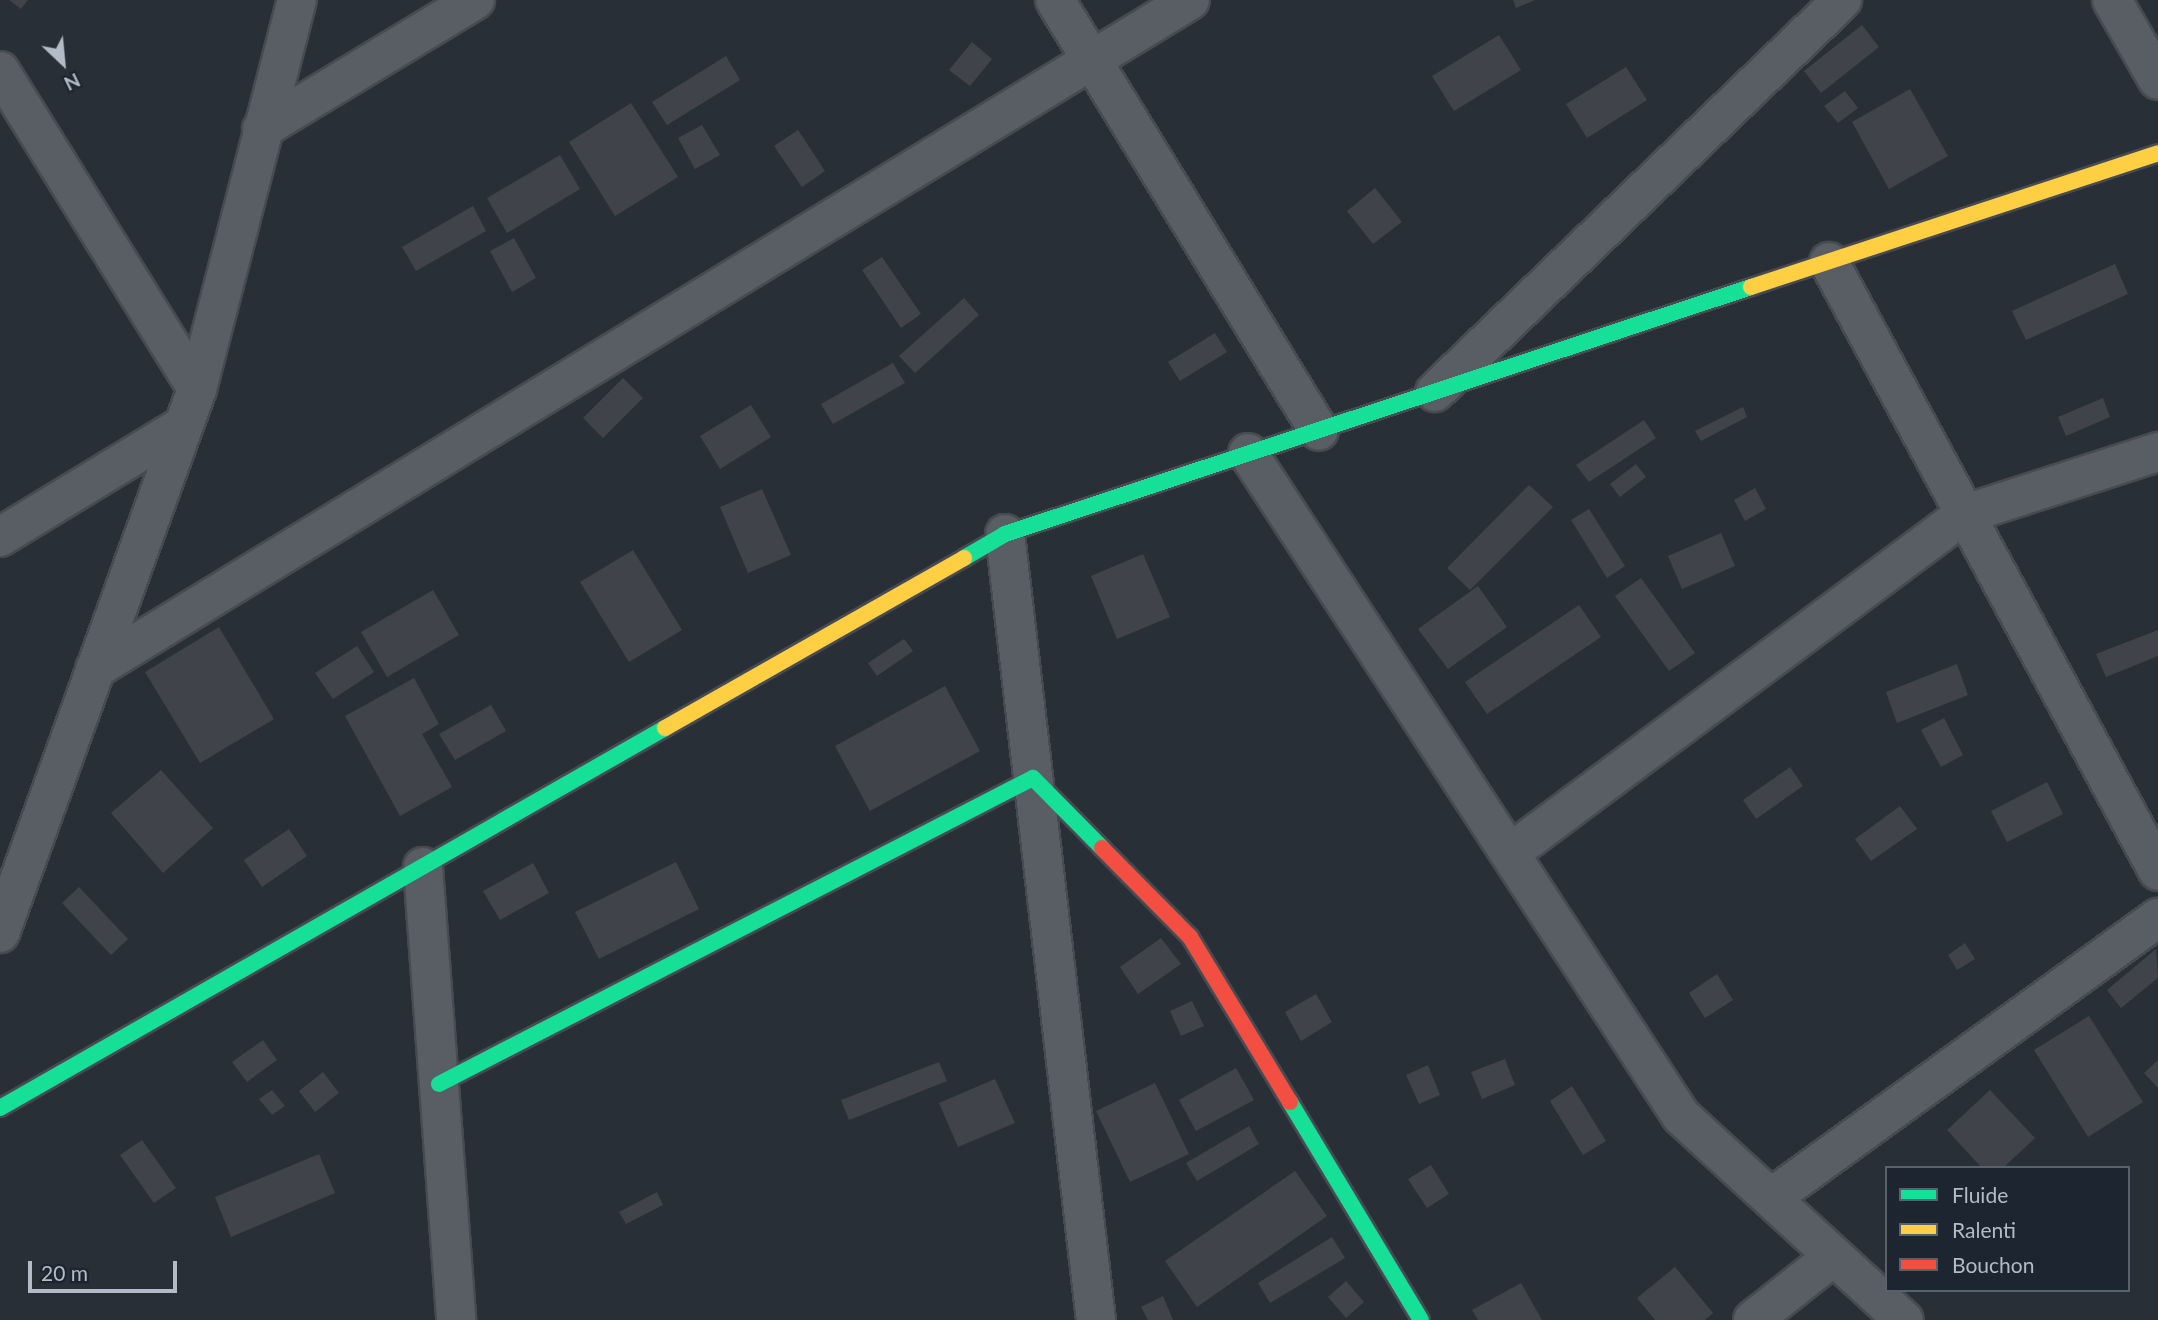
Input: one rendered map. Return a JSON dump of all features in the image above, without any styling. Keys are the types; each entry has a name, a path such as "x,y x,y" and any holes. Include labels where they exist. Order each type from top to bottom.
{"street":[{"path":"0,933 197,389 297,0"},
{"path":"262,129 475,0"},
{"path":"1055,0 1319,431"},
{"path":"95,669 1190,0"},
{"path":"1435,393 1842,0"},
{"path":"2112,0 2158,80"},
{"path":"0,71 197,389"},
{"path":"0,1108 1005,534 2158,153"},
{"path":"1829,262 2158,871"},
{"path":"0,537 184,425"},
{"path":"1510,853 1965,514 2158,452"},
{"path":"1248,453 1681,1116 1904,1320"},
{"path":"1005,534 1089,1317"},
{"path":"439,1084 1033,778"},
{"path":"1033,778 1190,937 1421,1320"},
{"path":"423,867 456,1320"},
{"path":"1771,1198 2158,918"},
{"path":"1754,1320 1833,1256"}],"building":[{"path":"9,0 28,0 21,9"},
{"path":"1513,0 1535,0 1516,8"},
{"path":"1862,25 1879,47 1821,93 1804,71"},
{"path":"1499,35 1521,70 1454,111 1432,76"},
{"path":"972,42 992,59 970,86 949,70"},
{"path":"726,56 740,80 667,125 652,102"},
{"path":"1626,67 1647,100 1587,138 1566,104"},
{"path":"1910,89 1948,156 1889,189 1852,122"},
{"path":"1845,91 1858,108 1838,123 1824,106"},
{"path":"631,103 678,177 615,216 569,142"},
{"path":"702,125 720,155 695,169 678,138"},
{"path":"798,130 825,171 802,187 774,146"},
{"path":"560,155 580,189 507,233 487,198"},
{"path":"1375,188 1402,222 1373,244 1347,211"},
{"path":"473,206 486,231 416,271 402,247"},
{"path":"514,238 536,278 512,292 490,251"},
{"path":"882,257 921,314 901,328 862,270"},
{"path":"2115,264 2128,294 2026,340 2012,311"},
{"path":"964,298 979,315 915,373 899,356"},
{"path":"1215,333 1227,352 1180,381 1168,362"},
{"path":"893,363 905,383 833,424 821,404"},
{"path":"623,378 643,398 603,438 583,418"},
{"path":"2103,398 2110,417 2066,436 2058,417"},
{"path":"751,405 771,437 720,469 700,436"},
{"path":"1743,407 1747,417 1701,441 1695,431"},
{"path":"1644,420 1656,438 1589,482 1576,465"},
{"path":"1636,464 1646,477 1620,497 1610,484"},
{"path":"1529,485 1553,507 1470,590 1447,568"},
{"path":"1755,488 1766,509 1745,521 1734,500"},
{"path":"762,489 791,555 748,573 720,507"},
{"path":"1589,509 1625,566 1607,578 1571,520"},
{"path":"1721,533 1735,566 1682,589 1668,556"},
{"path":"633,550 682,630 629,662 580,582"},
{"path":"1143,554 1170,617 1117,639 1091,576"},
{"path":"1641,578 1695,653 1669,671 1615,596"},
{"path":"1478,586 1507,627 1448,669 1418,629"},
{"path":"433,590 459,635 387,677 361,632"},
{"path":"1579,605 1601,637 1487,714 1465,682"},
{"path":"219,627 274,719 200,763 145,672"},
{"path":"2158,630 2158,656 2106,677 2096,654"},
{"path":"904,639 913,651 877,676 868,663"},
{"path":"357,646 374,672 333,699 315,673"},
{"path":"1957,664 1968,695 1897,723 1886,692"},
{"path":"414,678 439,724 422,734 452,787 400,816 345,716"},
{"path":"945,686 980,751 870,811 835,746"},
{"path":"491,705 506,731 455,760 439,734"},
{"path":"1944,718 1963,755 1941,767 1921,730"},
{"path":"1790,767 1803,786 1756,819 1743,800"},
{"path":"161,770 213,828 163,873 111,813"},
{"path":"2047,782 2063,814 2007,842 1991,811"},
{"path":"1900,806 1917,829 1871,861 1855,839"},
{"path":"289,829 307,856 262,887 244,860"},
{"path":"676,862 699,909 599,959 575,912"},
{"path":"533,863 549,893 500,920 483,891"},
{"path":"79,887 128,939 111,955 62,903"},
{"path":"1161,938 1181,964 1138,994 1120,967"},
{"path":"1965,943 1975,959 1957,970 1948,955"},
{"path":"2156,949 2158,978 2121,1008 2107,990"},
{"path":"1717,974 1733,1000 1705,1018 1689,993"},
{"path":"1316,994 1332,1022 1301,1041 1285,1012"},
{"path":"1192,1001 1204,1026 1181,1036 1170,1011"},
{"path":"2089,1016 2143,1102 2088,1137 2034,1050"},
{"path":"263,1040 277,1060 247,1082 232,1062"},
{"path":"1505,1059 1515,1085 1482,1099 1471,1072"},
{"path":"2158,1060 2158,1088 2144,1073"},
{"path":"939,1062 947,1081 849,1120 841,1100"},
{"path":"1428,1065 1440,1095 1419,1104 1406,1075"},
{"path":"1236,1068 1254,1100 1196,1131 1179,1100"},
{"path":"323,1072 339,1093 315,1112 299,1091"},
{"path":"995,1079 1015,1123 958,1147 939,1103"},
{"path":"1155,1083 1189,1154 1130,1182 1096,1111"},
{"path":"1572,1086 1606,1141 1583,1155 1550,1101"},
{"path":"272,1090 285,1106 272,1115 259,1099"},
{"path":"1990,1090 2035,1138 2005,1166 1980,1166 1947,1130"},
{"path":"1249,1126 1259,1144 1197,1181 1186,1163"},
{"path":"142,1140 176,1188 154,1203 120,1155"},
{"path":"319,1154 335,1193 231,1237 215,1197"},
{"path":"1431,1165 1449,1194 1427,1208 1408,1179"},
{"path":"1295,1171 1327,1216 1197,1307 1165,1261"},
{"path":"657,1192 663,1205 626,1224 619,1212"},
{"path":"1332,1237 1345,1258 1270,1303 1258,1283"},
{"path":"1675,1267 1713,1313 1705,1320 1655,1320 1637,1298"},
{"path":"1346,1281 1364,1302 1346,1318 1328,1297"},
{"path":"1521,1283 1542,1320 1478,1320 1472,1310"},
{"path":"1163,1296 1173,1320 1148,1320 1141,1307"}],"traffic: fast":[{"path":"964,558 1005,534 1751,287"},
{"path":"0,1108 665,728"},
{"path":"439,1084 1033,778 1102,848"},
{"path":"1290,1102 1421,1320"}],"traffic: slow":[{"path":"1751,287 2158,153"},
{"path":"665,728 964,558"}],"traffic: jam":[{"path":"1102,848 1190,937 1290,1102"}]}
